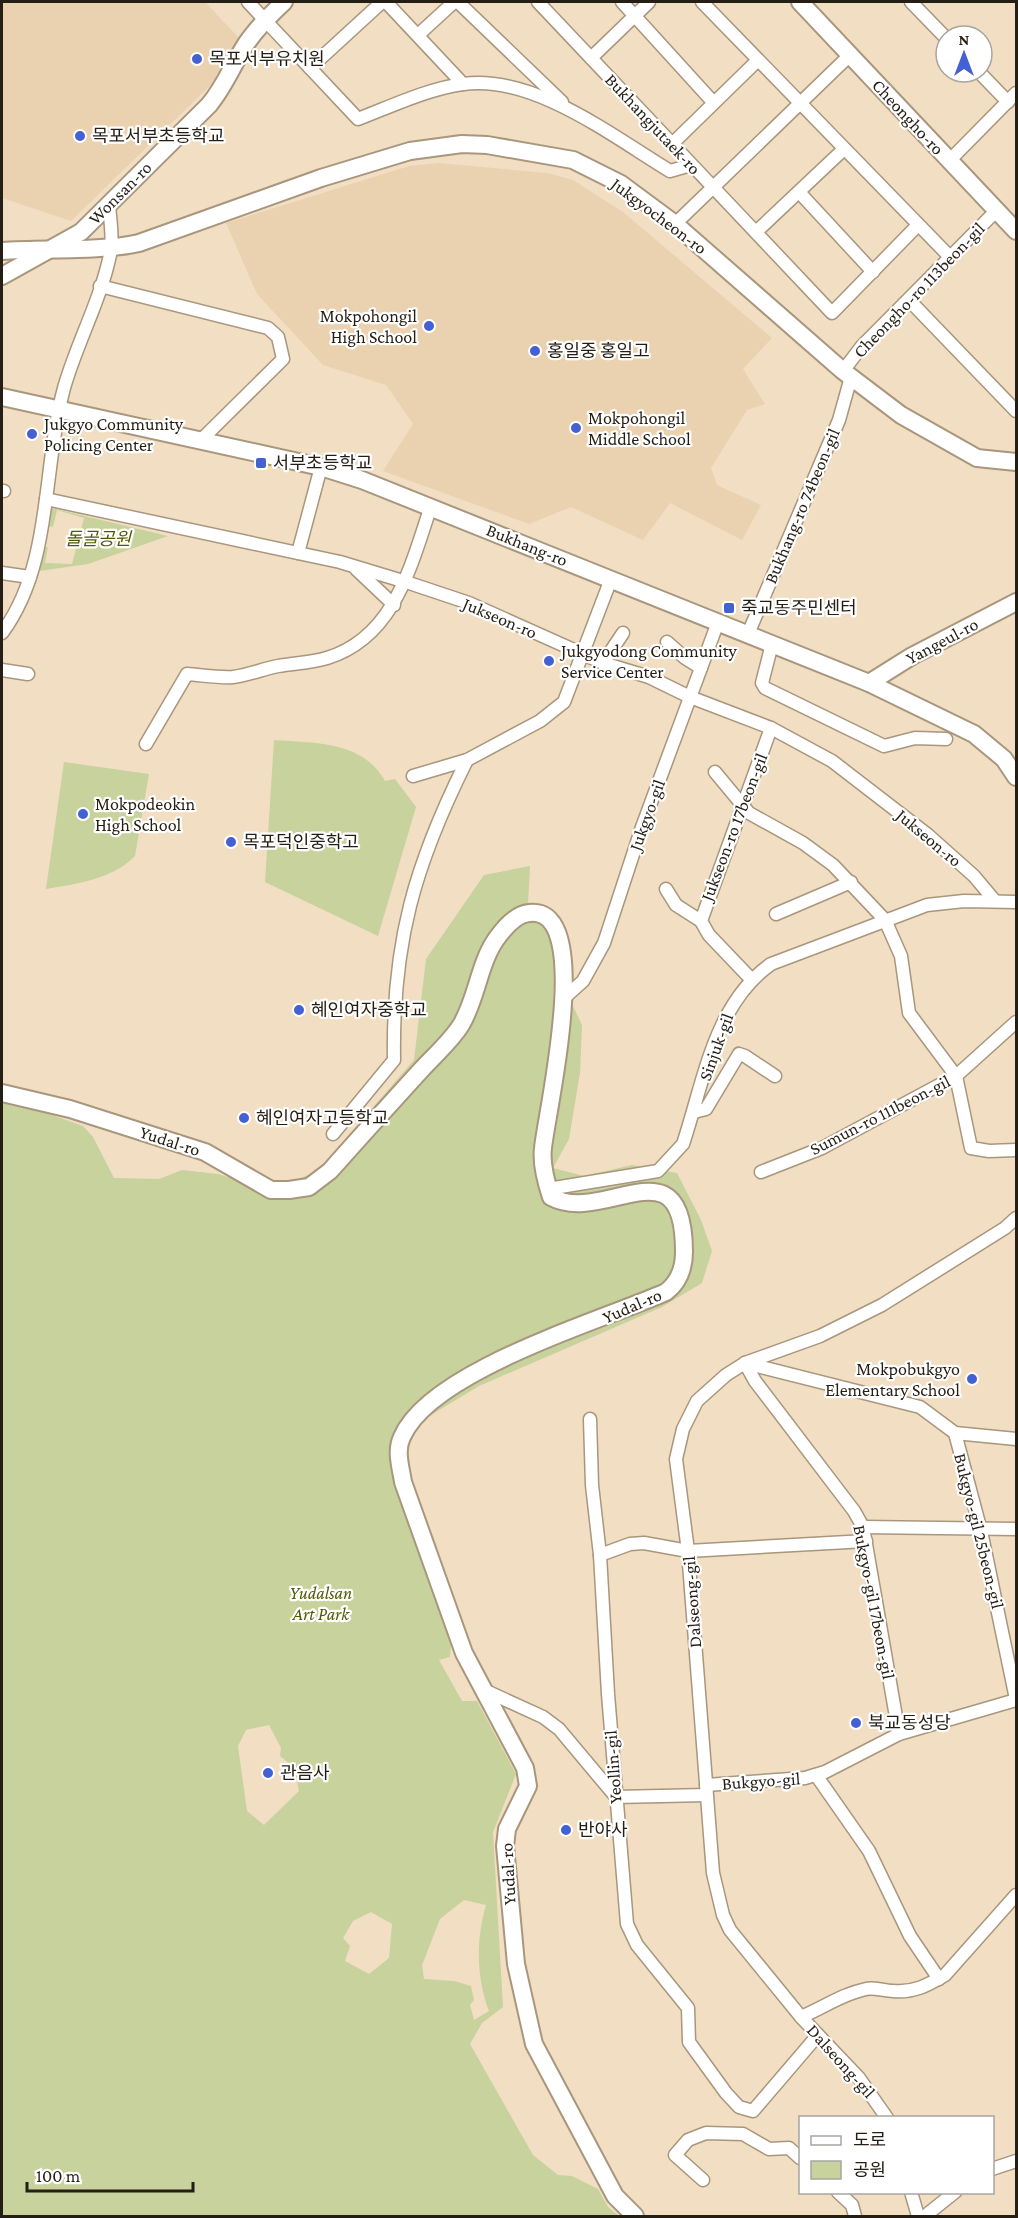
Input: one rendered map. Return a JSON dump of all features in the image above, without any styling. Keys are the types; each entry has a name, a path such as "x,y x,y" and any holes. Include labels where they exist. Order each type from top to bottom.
{"street":[{"path":"248,2 358,119 433,91 463,84 502,84 521,89 571,112 670,171 691,165"},
{"name":"Wonsan-ro","path":"2,276 81,232 109,205 209,105 225,83 246,44 264,20 284,2"},
{"path":"310,68 384,2 463,84"},
{"path":"418,35 456,2 571,112"},
{"name":"Bukhangjutaek-ro","path":"538,2 712,187 850,55"},
{"path":"622,2 713,102"},
{"path":"591,58 649,2"},
{"path":"702,2 950,257"},
{"name":"Cheongho-ro","path":"802,2 1017,231"},
{"path":"911,2 934,26"},
{"path":"672,144 758,60"},
{"path":"949,161 1012,98 994,84"},
{"name":"Jukgyocheon-ro","path":"2,251 50,248 111,249 164,236 232,208 388,157 432,147 462,144 509,147 573,160 621,184 675,224 847,374 901,415 977,458 1017,462"},
{"path":"756,232 844,149"},
{"path":"675,224 712,187 832,313 918,225"},
{"path":"799,192 873,272"},
{"path":"2,633 17,612 30,577 64,390 111,249 109,205"},
{"name":"Cheongho-ro 113beon-gil","path":"847,374 862,346 997,210"},
{"path":"100,286 268,328 278,337 283,359 199,442"},
{"path":"909,300 1014,404"},
{"name":"Bukhang-ro 74beon-gil","path":"748,634 839,420 847,374"},
{"name":"Bukhang-ro","path":"2,398 321,467 431,506 869,683 974,734 1004,759 1017,777"},
{"path":"298,554 321,467"},
{"name":"Jukseon-ro","path":"46,499 353,566 406,582 469,603 603,663 649,677 690,697 771,728 832,761 928,835 974,876 995,901"},
{"path":"146,744 187,674 236,677 329,657 358,642 394,605 406,582 431,506"},
{"path":"353,566 394,605"},
{"path":"2,573 30,577"},
{"path":"413,776 467,760 540,721 564,702 584,655 611,579"},
{"name":"Yangeul-ro","path":"869,683 912,656 1017,602"},
{"name":"Jukgyo-gil","path":"563,999 583,981 604,943 718,622"},
{"path":"603,663 623,633"},
{"path":"667,642 701,668"},
{"path":"772,644 762,683 765,688 884,746 915,738 946,739"},
{"path":"2,670 28,674"},
{"name":"Jukseon-ro 17beon-gil","path":"751,979 709,935 701,921 771,728"},
{"path":"333,1134 394,1059 393,1008 408,910 437,820 467,760"},
{"path":"715,772 749,813 803,843 851,882 885,920 901,956 909,1013 956,1076 971,1148 989,1151 1017,1150"},
{"path":"776,914 851,882"},
{"path":"666,889 676,905 701,921"},
{"name":"Sinjuk-gil","path":"548,1189 658,1171 683,1144 725,1015 751,979 771,964 927,905 1017,902"},
{"name":"Yudal-ro","path":"2,1093 70,1109 205,1152 271,1190 289,1191 309,1187 330,1171 460,1027 494,940 519,916 538,913 551,921 561,942 563,999 556,1072 542,1151 548,1189 551,1197 573,1205 625,1194 646,1192 665,1195 677,1204 681,1214 684,1254 677,1284 666,1292 521,1350 465,1380 421,1409 400,1440 399,1455 403,1482 464,1653 525,1768 528,1786 507,1829 505,1846 516,1964 534,2044 615,2196 635,2217"},
{"name":"Sumun-ro 111beon-gil","path":"762,1172 822,1148 956,1076 1017,1022"},
{"path":"694,1112 706,1109 739,1054 775,1076"},
{"name":"Dalseong-gil","path":"886,2116 859,2078 801,2017 747,1953 723,1915 713,1873 688,1551 676,1459 683,1429 697,1401 726,1375 745,1363 820,1336 882,1305 1005,1228 1017,1218"},
{"path":"745,1363 920,1407 955,1434 1017,1439"},
{"name":"Bukgyo-gil 17beon-gil","path":"745,1363 755,1381 854,1511 863,1527 899,1734"},
{"name":"Yeollin-gil","path":"590,1419 592,1485 600,1555 627,1924 637,1944 688,2008 689,2042 726,2093 740,2107 753,2111 818,2035"},
{"name":"Bukgyo-gil 25beon-gil","path":"955,1434 981,1531 1017,1700"},
{"path":"863,1527 981,1531 1017,1529"},
{"path":"600,1555 637,1544 688,1551 866,1541"},
{"path":"484,1690 543,1717 559,1729 616,1797"},
{"name":"Bukgyo-gil","path":"616,1797 706,1790 816,1775 899,1734 1017,1700"},
{"path":"816,1775 869,1851 910,1936 939,1979"},
{"path":"801,2017 846,1995 869,1989 896,1992 918,1990 939,1979 1017,1895"},
{"path":"704,2180 675,2155 688,2140 699,2134 743,2134 769,2149 789,2148 799,2156"},
{"path":"994,2169 1017,2161"},
{"path":"839,2194 852,2205 855,2217"},
{"path":"911,2194 918,2217"},
{"path":"925,2217 954,2194"}],"shaded area":[{"name":"목포서부초등학교","path":"2,2 205,2 238,37 221,75 71,221 2,198"},
{"name":"홍일중 홍일고","path":"438,163 547,173 573,180 623,212 772,338 743,369 765,404 747,410 711,468 717,485 761,505 742,540 670,503 643,540 571,507 529,524 383,471 413,424 386,385 323,365 257,294 226,223 409,166"}],"green space":[{"name":"돌골공원","path":"51,508 168,536 88,564 39,571 43,548 48,547 45,563 72,564 84,518 57,510 53,527 48,526"},
{"path":"274,740 321,744 351,751 376,768 385,781 395,779 416,807 378,936 265,882"},
{"path":"64,762 149,774 135,856 126,864 105,875 46,889"},
{"name":"Yudalsan Art Park","path":"530,866 528,904 563,932 563,985 582,1025 580,1073 569,1139 553,1168 584,1176 632,1165 677,1173 701,1220 712,1251 702,1283 662,1307 479,1386 411,1427 407,1476 434,1594 451,1645 450,1657 439,1660 462,1701 477,1701 516,1774 493,1832 503,2007 482,2023 470,2044 533,2155 558,2175 572,2176 598,2189 608,2207 619,2216 2,2216 2,1097 83,1126 93,1137 114,1178 159,1179 182,1170 218,1174 271,1190 318,1171 414,1060 426,959 484,875","holes":["269,1725 281,1748 280,1756 294,1767 299,1791 264,1825 247,1811 238,1746 246,1730","464,1900 486,1905 480,1931 479,1958 482,1985 489,2011 474,2020 470,2005 474,2000 471,1986 454,1981 424,1979 422,1965 440,1919","371,1912 392,1924 389,1958 369,1974 345,1961 350,1946 343,1938 353,1921"]}],"place":[{"name":"목포서부유치원","path":"197,59"},
{"name":"목포서부초등학교","path":"80,136"},
{"name":"Mokpohongil High School","path":"429,326"},
{"name":"홍일중 홍일고","path":"535,351"},
{"name":"Mokpohongil Middle School","path":"576,428"},
{"name":"Jukgyo Community Policing Center","path":"32,434"},
{"name":"서부초등학교","path":"261,463"},
{"name":"죽교동주민센터","path":"729,608"},
{"name":"Jukgyodong Community Service Center","path":"549,661"},
{"name":"Mokpodeokin High School","path":"83,814"},
{"name":"목포덕인중학고","path":"231,842"},
{"name":"혜인여자중학교","path":"299,1010"},
{"name":"혜인여자고등학교","path":"244,1118"},
{"name":"Mokpobukgyo Elementary School","path":"972,1379"},
{"name":"북교동성당","path":"856,1723"},
{"name":"관음사","path":"268,1773"},
{"name":"반야사","path":"566,1830"}]}
